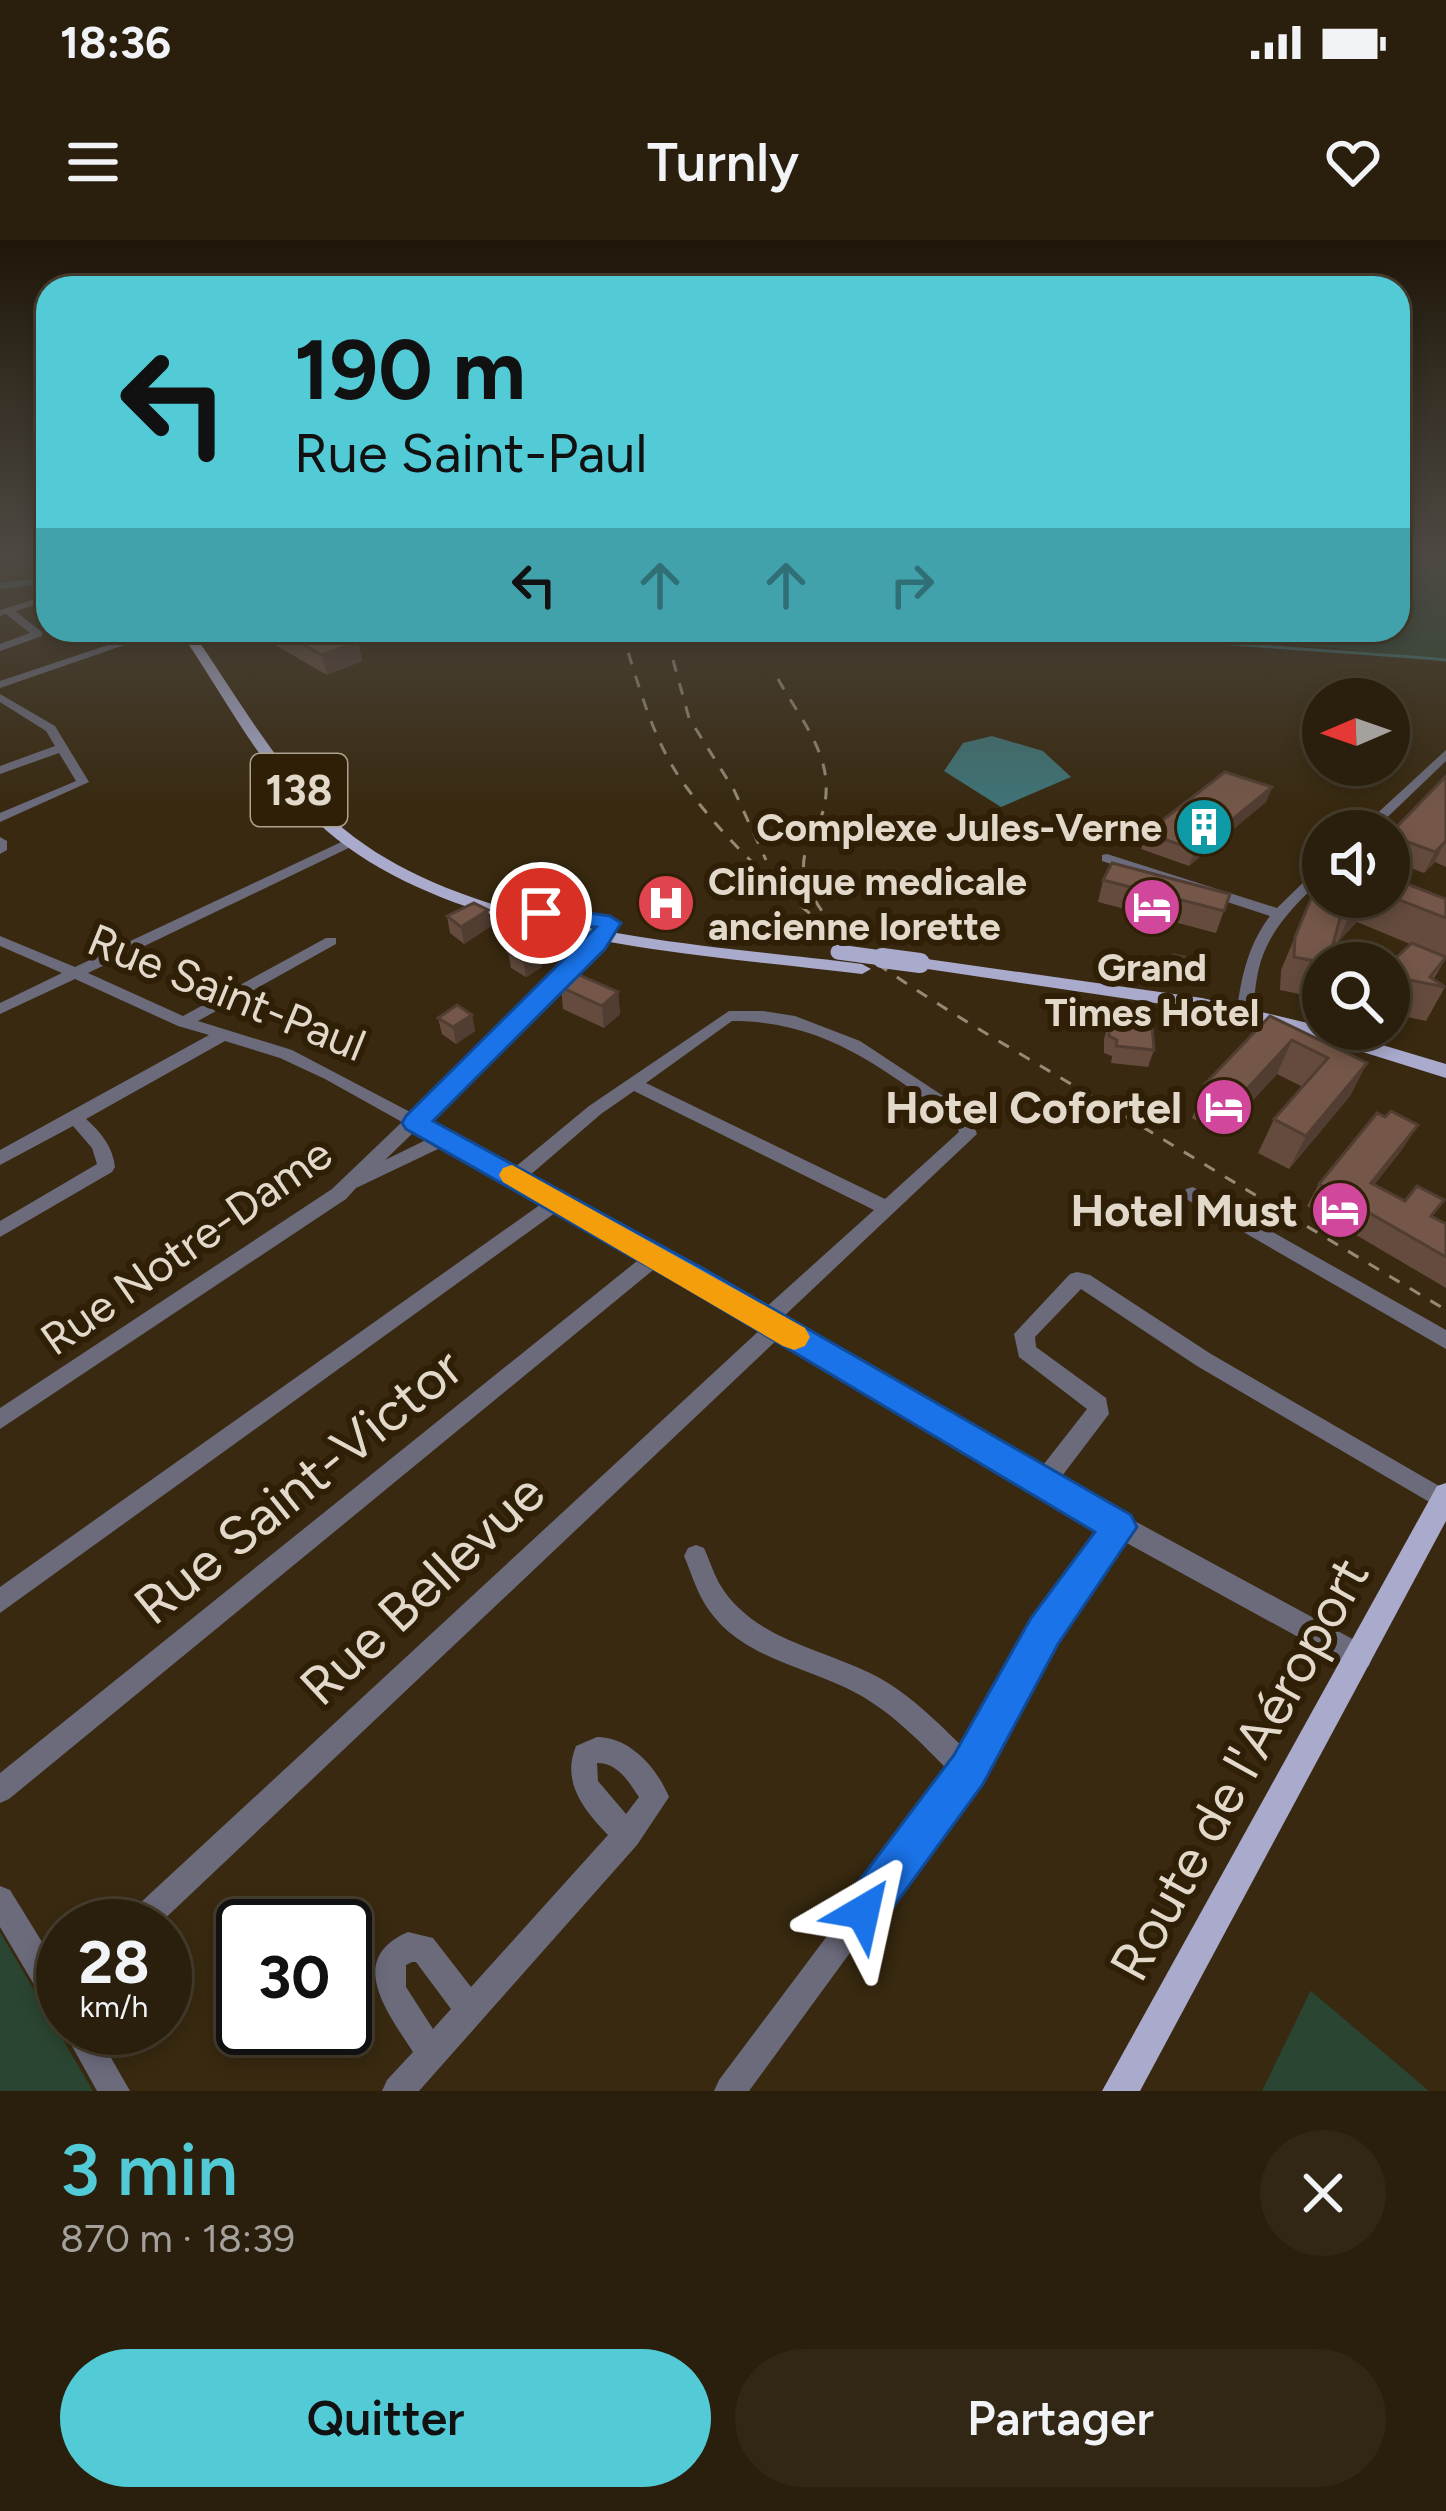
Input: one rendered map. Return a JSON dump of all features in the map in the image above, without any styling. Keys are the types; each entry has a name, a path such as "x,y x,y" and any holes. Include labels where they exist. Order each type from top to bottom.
{"main road":[{"name":"138","path":"193,642 309,804 352,841 461,896 540,924 607,929 862,969 920,970 1244,1019 1446,1084"},
{"path":"607,929 838,952 920,970"},
{"path":"1244,1019 1324,1034 1446,1072"},
{"name":"Route de l'Aéroport","path":"1120,2091 1445,1498"}],"street":[{"path":"0,685 128,642"},
{"path":"0,697 19,715 51,729 82,784 0,818"},
{"path":"0,770 64,747"},
{"path":"1387,810 1446,754"},
{"path":"0,1009 352,841"},
{"path":"1107,858 1242,898 1276,914"},
{"path":"1244,1019 1255,950 1276,914 1302,890"},
{"name":"Rue Notre-Dame","path":"0,1420 287,1233 348,1186 607,929"},
{"name":"Rue Saint-Paul","path":"0,940 184,1022 286,1054 657,1256 1119,1527 1360,1658"},
{"path":"184,1022 331,941"},
{"name":"Rue Bellevue","path":"164,1899 968,1134 967,1122 824,1027 729,1016 634,1084"},
{"path":"0,1158 221,1036"},
{"path":"516,1177 634,1084 887,1208"},
{"path":"0,1230 106,1167 106,1156 74,1118"},
{"path":"348,1186 434,1143 450,1141"},
{"path":"1193,1194 1446,1340"},
{"path":"0,1600 559,1201"},
{"name":"Rue Saint-Victor","path":"0,1790 657,1256"},
{"path":"1043,1483 1098,1414 1098,1405 1026,1351 1022,1343 1024,1334 1077,1280 1090,1283 1204,1360 1445,1498"},
{"path":"730,2091 968,1770 1045,1631 1119,1527"},
{"path":"696,1556 704,1584 747,1632 767,1646 891,1700 968,1770"},
{"path":"398,2091 627,1835"},
{"path":"0,1900 36,1957"},
{"path":"431,2053 391,1991 392,1958 408,1947 423,1948 470,2010"},
{"path":"93,2055 114,2091"}],"green space":[{"path":"1410,637 1446,637 1446,660 1274,642 1410,642"},
{"path":"0,1932 36,1994 36,2055 72,2055 93,2091 0,2091"},
{"path":"1311,1991 1429,2091 1262,2091"}],"water":[{"path":"992,736 1043,751 1071,777 1001,807 944,771 963,743"}],"building":[{"path":"299,642 358,642 322,655"},
{"name":"Complexe Jules-Verne","path":"1225,772 1272,787 1195,850 1146,833"},
{"path":"1446,776 1446,841 1435,852 1410,843 1410,813"},
{"path":"1112,863 1230,894 1224,911 1103,880"},
{"path":"1410,885 1446,899 1446,918 1410,904"},
{"path":"474,903 488,910 461,927 447,916"},
{"path":"1303,918 1340,918 1334,942 1302,942 1302,959 1294,957"},
{"path":"525,942 539,951 523,961 508,952"},
{"path":"1412,943 1446,957 1430,977 1445,987 1410,980"},
{"path":"1174,955 1209,962 1208,972 1172,964"},
{"path":"577,974 618,992 602,1006 561,987"},
{"path":"457,1005 472,1015 453,1027 438,1018"},
{"path":"1270,1016 1302,1032 1302,1045 1292,1040 1237,1100 1205,1084"},
{"path":"1109,1022 1152,1026 1154,1050 1116,1046 1117,1040 1109,1036"},
{"path":"1312,1050 1340,1050 1367,1063 1306,1136 1274,1119 1328,1058"},
{"path":"1391,1111 1418,1125 1371,1183 1405,1201 1417,1186 1444,1200 1431,1216 1446,1224 1446,1257 1319,1184 1377,1113 1385,1117"}],"waterway":[{"path":"1214,642 1446,660"}],"railway":[{"path":"625,642 664,752 687,788 727,836 819,920 974,1026 1446,1310"},
{"path":"673,660 689,718 734,790 766,860"},
{"path":"778,679 824,768 825,802 804,858 810,891 824,914"}],"slow traffic":[{"path":"512,1175 794,1337"}],"place":[{"name":"Complexe Jules-Verne","path":"1204,827"},
{"name":"Clinique medicale ancienne lorette","path":"666,903"},
{"name":"Grand Times Hotel","path":"1152,907"},
{"name":"Hotel Cofortel","path":"1224,1107"},
{"name":"Hotel Must","path":"1340,1210"}],"route":[{"path":"541,913 610,923 597,944 415,1123 693,1277 1119,1527 1045,1631 968,1770 863,1912"}]}
